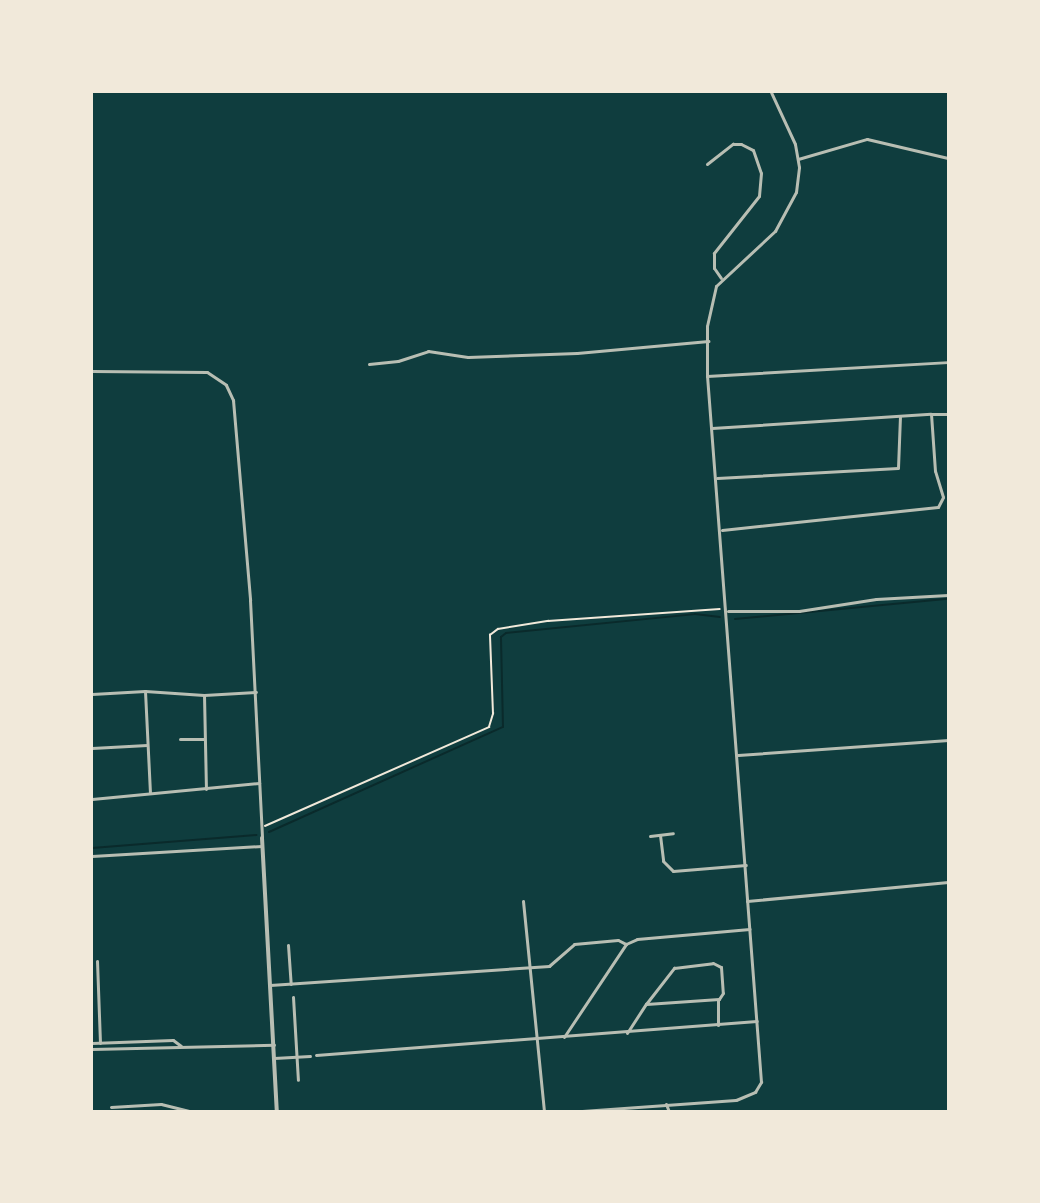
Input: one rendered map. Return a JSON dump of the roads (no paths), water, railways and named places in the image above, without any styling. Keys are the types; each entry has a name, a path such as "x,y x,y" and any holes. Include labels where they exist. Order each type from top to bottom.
{"street":[{"path":"568,1112 736,1100 757,1089 761,1082 722,530 707,376 709,305 721,278 764,243 785,218 796,192 798,159 790,129 771,92"},
{"path":"798,159 867,140 948,158"},
{"path":"707,164 733,144 741,144 753,150 761,173 759,196 712,260 721,278"},
{"path":"369,364 398,361 428,351 468,357 577,353 708,341"},
{"path":"707,376 948,362"},
{"path":"92,371 207,372 230,392 236,423 256,692 277,1112"},
{"path":"722,530 938,507 943,497 935,471 931,414"},
{"path":"712,428 948,414"},
{"path":"717,478 898,468 900,417"},
{"path":"728,610 799,611 876,599 948,595"},
{"path":"92,694 144,691 204,695 256,692"},
{"path":"144,691 150,793"},
{"path":"204,695 206,789"},
{"path":"180,739 204,739"},
{"path":"738,755 948,740"},
{"path":"92,748 147,745"},
{"path":"92,799 259,783"},
{"path":"650,836 673,833"},
{"path":"660,835 663,861 674,872 747,865"},
{"path":"92,856 262,846"},
{"path":"747,901 948,882"},
{"path":"523,900 527,966 544,1112"},
{"path":"564,1037 626,944 637,939 750,929"},
{"path":"270,986 554,964 574,944 618,940 626,944"},
{"path":"288,945 291,984"},
{"path":"96,961 100,1043"},
{"path":"627,1033 645,1004 675,967 713,963 722,969 723,993 718,1000 718,1025"},
{"path":"293,997 298,1080"},
{"path":"645,1004 718,1000"},
{"path":"316,1055 536,1036 564,1037 627,1033 757,1021"},
{"path":"92,1043 173,1040 181,1046"},
{"path":"92,1049 274,1045"},
{"path":"274,1058 310,1056"},
{"path":"111,1107 161,1104 192,1112"},
{"path":"666,1104 669,1112"}],"waterway":[{"path":"735,619 948,599"},
{"path":"269,832 503,727 501,637 506,633 695,614 720,617"},
{"path":"92,848 256,835"}]}
